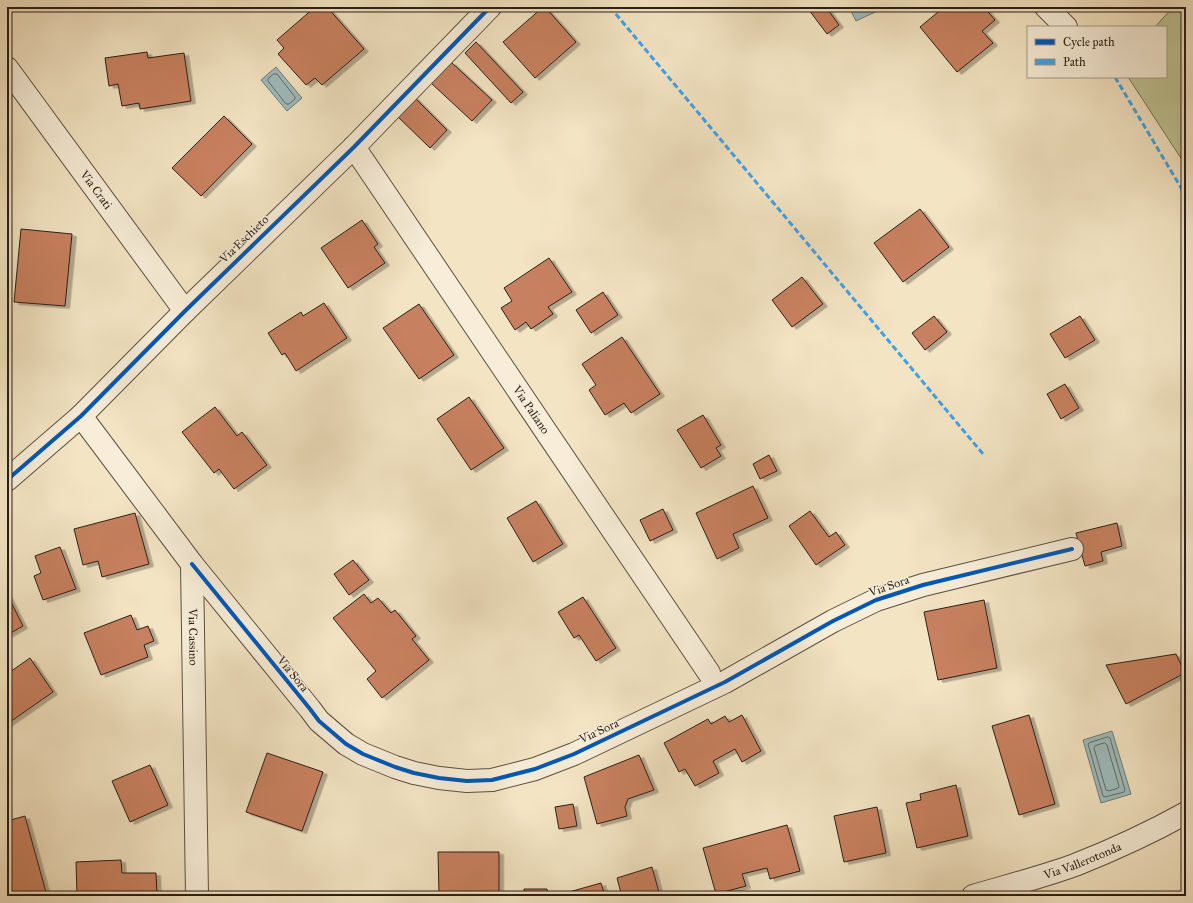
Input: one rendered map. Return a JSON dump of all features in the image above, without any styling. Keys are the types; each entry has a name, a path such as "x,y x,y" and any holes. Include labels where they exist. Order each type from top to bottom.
{"street":[{"name":"Via Eschieto","path":"7,480 81,416 185,311 354,147 490,7"},
{"path":"1046,7 1065,26"},
{"name":"Via Crati","path":"7,68 185,311"},
{"name":"Via Paliano","path":"354,147 709,673"},
{"path":"81,416 192,564"},
{"name":"Via Sora","path":"192,564 310,709 324,725 346,744 363,754 414,773 453,780 480,781 492,780 535,769 574,754 726,682 838,619 876,600 923,585 1072,549"},
{"name":"Via Cassino","path":"192,564 196,896"},
{"name":"Via Vallerotonda","path":"973,896 1075,865 1149,833 1186,813"}],"green space":[{"path":"1173,7 1186,7 1186,166 1129,78 1167,78 1167,26 1156,26"}],"water":[{"path":"849,7 886,7 856,21"},
{"path":"276,67 302,98 287,111 261,80"},
{"path":"1112,731 1131,794 1101,803 1083,740"}],"building":[{"path":"315,7 327,7 364,49 322,85 315,78 306,85 278,54 284,48 277,40"},
{"path":"543,7 545,7 576,42 535,78 503,42"},
{"path":"813,7 826,7 839,25 827,34 809,10"},
{"path":"944,7 984,7 995,20 982,31 993,43 957,72 920,27"},
{"path":"476,42 523,92 511,103 465,53"},
{"path":"147,52 148,58 184,53 191,101 140,109 139,103 122,106 118,84 109,86 105,58"},
{"path":"451,62 492,100 472,121 431,83"},
{"path":"413,96 447,130 430,148 395,114"},
{"path":"224,116 252,144 201,196 172,168"},
{"path":"920,209 949,247 903,282 874,243"},
{"path":"362,220 378,244 374,247 385,263 348,288 321,248"},
{"path":"21,229 72,234 65,306 14,302"},
{"path":"549,258 572,292 548,307 553,314 531,329 526,322 515,330 501,308 512,301 504,288"},
{"path":"802,277 823,304 792,327 772,300"},
{"path":"603,292 618,315 591,333 576,310"},
{"path":"324,303 347,338 296,371 285,353 282,355 268,333 301,312 303,316"},
{"path":"419,304 454,355 419,379 383,328"},
{"path":"934,316 947,332 925,350 912,333"},
{"path":"1080,316 1095,340 1065,358 1050,334"},
{"path":"622,337 660,394 631,413 624,403 605,415 589,390 596,385 582,364"},
{"path":"1065,384 1079,408 1061,419 1047,394"},
{"path":"469,397 504,448 471,470 437,419"},
{"path":"215,407 237,436 242,432 267,465 234,489 219,469 214,473 182,432"},
{"path":"703,415 721,445 716,448 721,456 701,468 677,430"},
{"path":"769,455 777,471 760,479 753,464"},
{"path":"753,486 768,518 733,534 739,548 717,559 696,513"},
{"path":"536,501 563,544 533,562 507,518"},
{"path":"663,509 673,530 650,541 640,520"},
{"path":"810,511 829,537 836,532 845,545 816,565 789,526"},
{"path":"135,513 149,564 102,577 98,561 83,565 74,529"},
{"path":"1117,523 1122,546 1101,552 1103,561 1085,566 1076,533"},
{"path":"60,547 76,589 43,600 34,576 41,573 35,556"},
{"path":"353,560 369,580 349,595 334,574"},
{"path":"7,594 23,626 7,635"},
{"path":"364,594 371,603 378,598 391,613 395,610 416,636 412,639 429,660 382,698 367,679 376,671 333,618"},
{"path":"583,597 616,648 596,661 579,635 574,638 558,612"},
{"path":"984,600 997,668 938,680 924,612"},
{"path":"131,615 137,630 148,626 154,641 144,645 148,657 101,675 84,633"},
{"path":"1176,654 1185,673 1126,704 1106,665"},
{"path":"30,658 53,692 7,724 7,674"},
{"path":"742,715 761,751 742,762 735,749 713,761 719,773 695,786 685,769 679,772 664,743 708,719 711,724 725,716 729,722"},
{"path":"1029,715 1055,804 1019,815 992,726"},
{"path":"267,753 323,772 302,831 246,812"},
{"path":"639,755 654,790 628,799 625,807 627,816 597,824 584,777"},
{"path":"150,765 168,805 130,822 112,781"},
{"path":"956,785 968,836 917,848 906,803 921,800 920,794"},
{"path":"573,804 577,826 559,829 555,807"},
{"path":"877,807 886,853 844,862 834,816"},
{"path":"25,816 47,896 7,896 7,834 9,833 7,821"},
{"path":"787,825 800,871 770,879 767,868 742,874 746,886 716,894 703,848"},
{"path":"438,852 499,852 499,893 439,893"},
{"path":"121,860 122,873 156,873 157,896 94,896 94,894 77,895 76,862"},
{"path":"652,867 660,896 610,896 621,893 617,878"},
{"path":"601,883 605,896 570,896 569,892"},
{"path":"524,889 547,889 548,896 524,896"}],"marked path":[{"path":"610,7 983,454"},
{"path":"1116,78 1186,196"}],"cycle path":[{"path":"7,480 81,416 185,311 354,147 490,7"},
{"path":"192,564 319,721 346,744 363,754 414,773 439,778 467,781 492,780 535,769 574,754 725,682 833,621 876,600 923,585 1072,549"}]}
